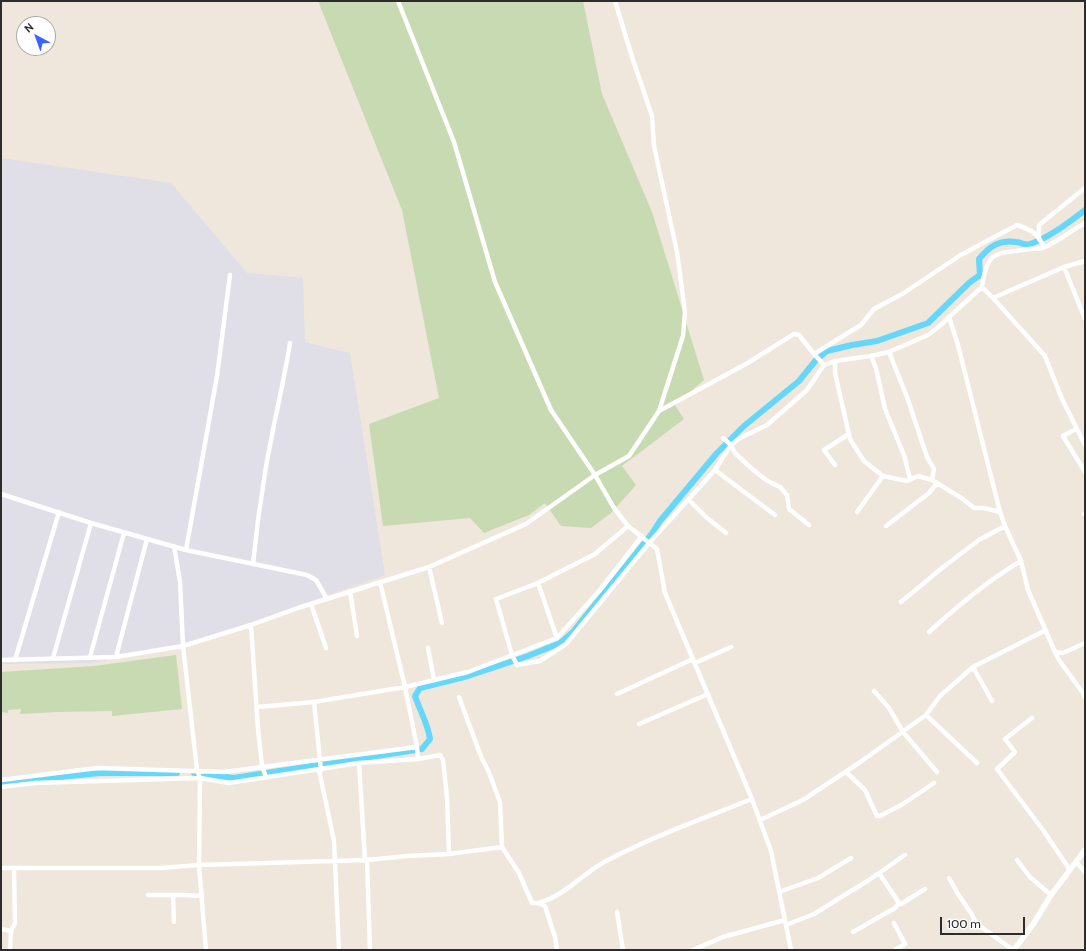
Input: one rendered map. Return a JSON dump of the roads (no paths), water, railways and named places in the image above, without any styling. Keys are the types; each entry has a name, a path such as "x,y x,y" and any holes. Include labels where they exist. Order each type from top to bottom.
{"street":[{"path":"398,1 454,142 495,282 551,410 595,475 614,508 628,526 657,549 665,593 752,800 771,851 791,950"},
{"path":"1,660 116,656 183,646 251,625 327,598 429,567 526,524 595,475 629,456 659,411 683,336 685,312 677,252 654,146 652,116 615,1"},
{"path":"1039,237 1039,225 1085,188"},
{"path":"628,526 595,554 538,583 496,599 512,655 517,665 540,661 566,644 650,542 715,470 731,445 740,438 767,425 807,390 824,364 889,352 928,335 982,287 984,271 987,263 994,256 1002,252 1044,247 1085,223"},
{"path":"814,354 861,325 874,309 904,293 964,253 1017,225 1030,230 1039,237 1044,247"},
{"path":"993,298 1064,267 1085,261"},
{"path":"1064,267 1085,320"},
{"path":"186,550 217,376 230,275"},
{"path":"982,287 1046,356 1062,399 1085,445"},
{"path":"949,317 958,345 1000,512 1021,561 1028,590 1055,652 1085,698"},
{"path":"659,411 746,364 794,334 799,335 824,364"},
{"path":"253,564 265,471 290,343"},
{"path":"889,352 907,397 927,457 934,469 932,480"},
{"path":"871,356 876,368 885,409 904,455 910,479"},
{"path":"835,361 835,373 850,439 864,461 883,476 907,480 918,476 932,480 963,498 974,508 984,508 1000,512"},
{"path":"1076,429 1062,436 1085,472"},
{"path":"835,465 824,450 849,434"},
{"path":"723,438 751,468 766,480 780,488 787,495 790,508 809,525"},
{"path":"715,470 775,515"},
{"path":"857,512 883,476"},
{"path":"886,526 929,493 937,483"},
{"path":"1,494 124,533 186,550 307,575 316,580 327,598"},
{"path":"689,500 706,517 726,533"},
{"path":"15,660 59,512"},
{"path":"53,658 91,523"},
{"path":"901,602 979,540 1005,526"},
{"path":"90,657 124,533"},
{"path":"257,707 314,702 405,687 468,672 557,638 600,590 642,536"},
{"path":"116,656 147,539"},
{"path":"174,546 180,582 183,646 197,770 200,778 199,865 206,950"},
{"path":"929,632 992,579 1021,561"},
{"path":"429,567 442,623"},
{"path":"380,582 405,687 418,759"},
{"path":"538,583 557,638"},
{"path":"350,591 357,636"},
{"path":"311,604 326,648"},
{"path":"251,625 258,729 262,766 266,777"},
{"path":"760,820 803,800 903,732 926,715 940,696 973,668 1046,630"},
{"path":"1055,652 1063,653 1085,643"},
{"path":"617,694 731,647"},
{"path":"428,648 434,680"},
{"path":"973,668 992,701"},
{"path":"874,691 888,708 903,732 937,772"},
{"path":"639,724 708,694"},
{"path":"459,696 482,759 488,770 500,802 502,847 519,873 532,903 538,903 554,898 606,860 693,822 752,800"},
{"path":"314,702 320,770 334,841 336,860 339,950"},
{"path":"926,715 977,763"},
{"path":"1032,718 1005,739 1015,752 997,769 1070,870"},
{"path":"1,780 97,768 224,772 417,747"},
{"path":"1,787 35,784 200,778 229,783 359,763 418,759 440,755 443,760 447,797 449,854"},
{"path":"359,763 366,860 370,950"},
{"path":"846,772 865,790 877,816 880,816 903,804 934,783"},
{"path":"1,868 160,868 199,865 366,860 449,854 502,847"},
{"path":"949,878 976,923 1014,950 1034,923 1051,895 1085,850"},
{"path":"692,950 723,937 814,914 870,880 906,855"},
{"path":"779,892 818,878 851,858"},
{"path":"1017,860 1030,877 1051,895"},
{"path":"1076,862 1085,872"},
{"path":"10,950 11,931 15,923 14,868"},
{"path":"879,873 898,903"},
{"path":"898,903 901,904 925,889"},
{"path":"148,895 202,896"},
{"path":"173,895 174,922"},
{"path":"538,903 545,906 555,937 557,950"},
{"path":"853,932 895,908 898,903"},
{"path":"617,912 624,950"},
{"path":"894,924 905,944 895,950"},
{"path":"1,929 11,931"}],"waterway":[{"path":"194,773 234,778 422,749 430,739 426,723 415,696 420,688 468,676 528,656 560,643 573,632 651,535 660,521 717,453 744,426 799,381 816,360 827,351 877,341 928,323 969,283 980,275 979,259 995,245 1010,241 1026,245 1030,244 1045,238 1085,210"},
{"path":"1,783 100,773 177,773"}]}
